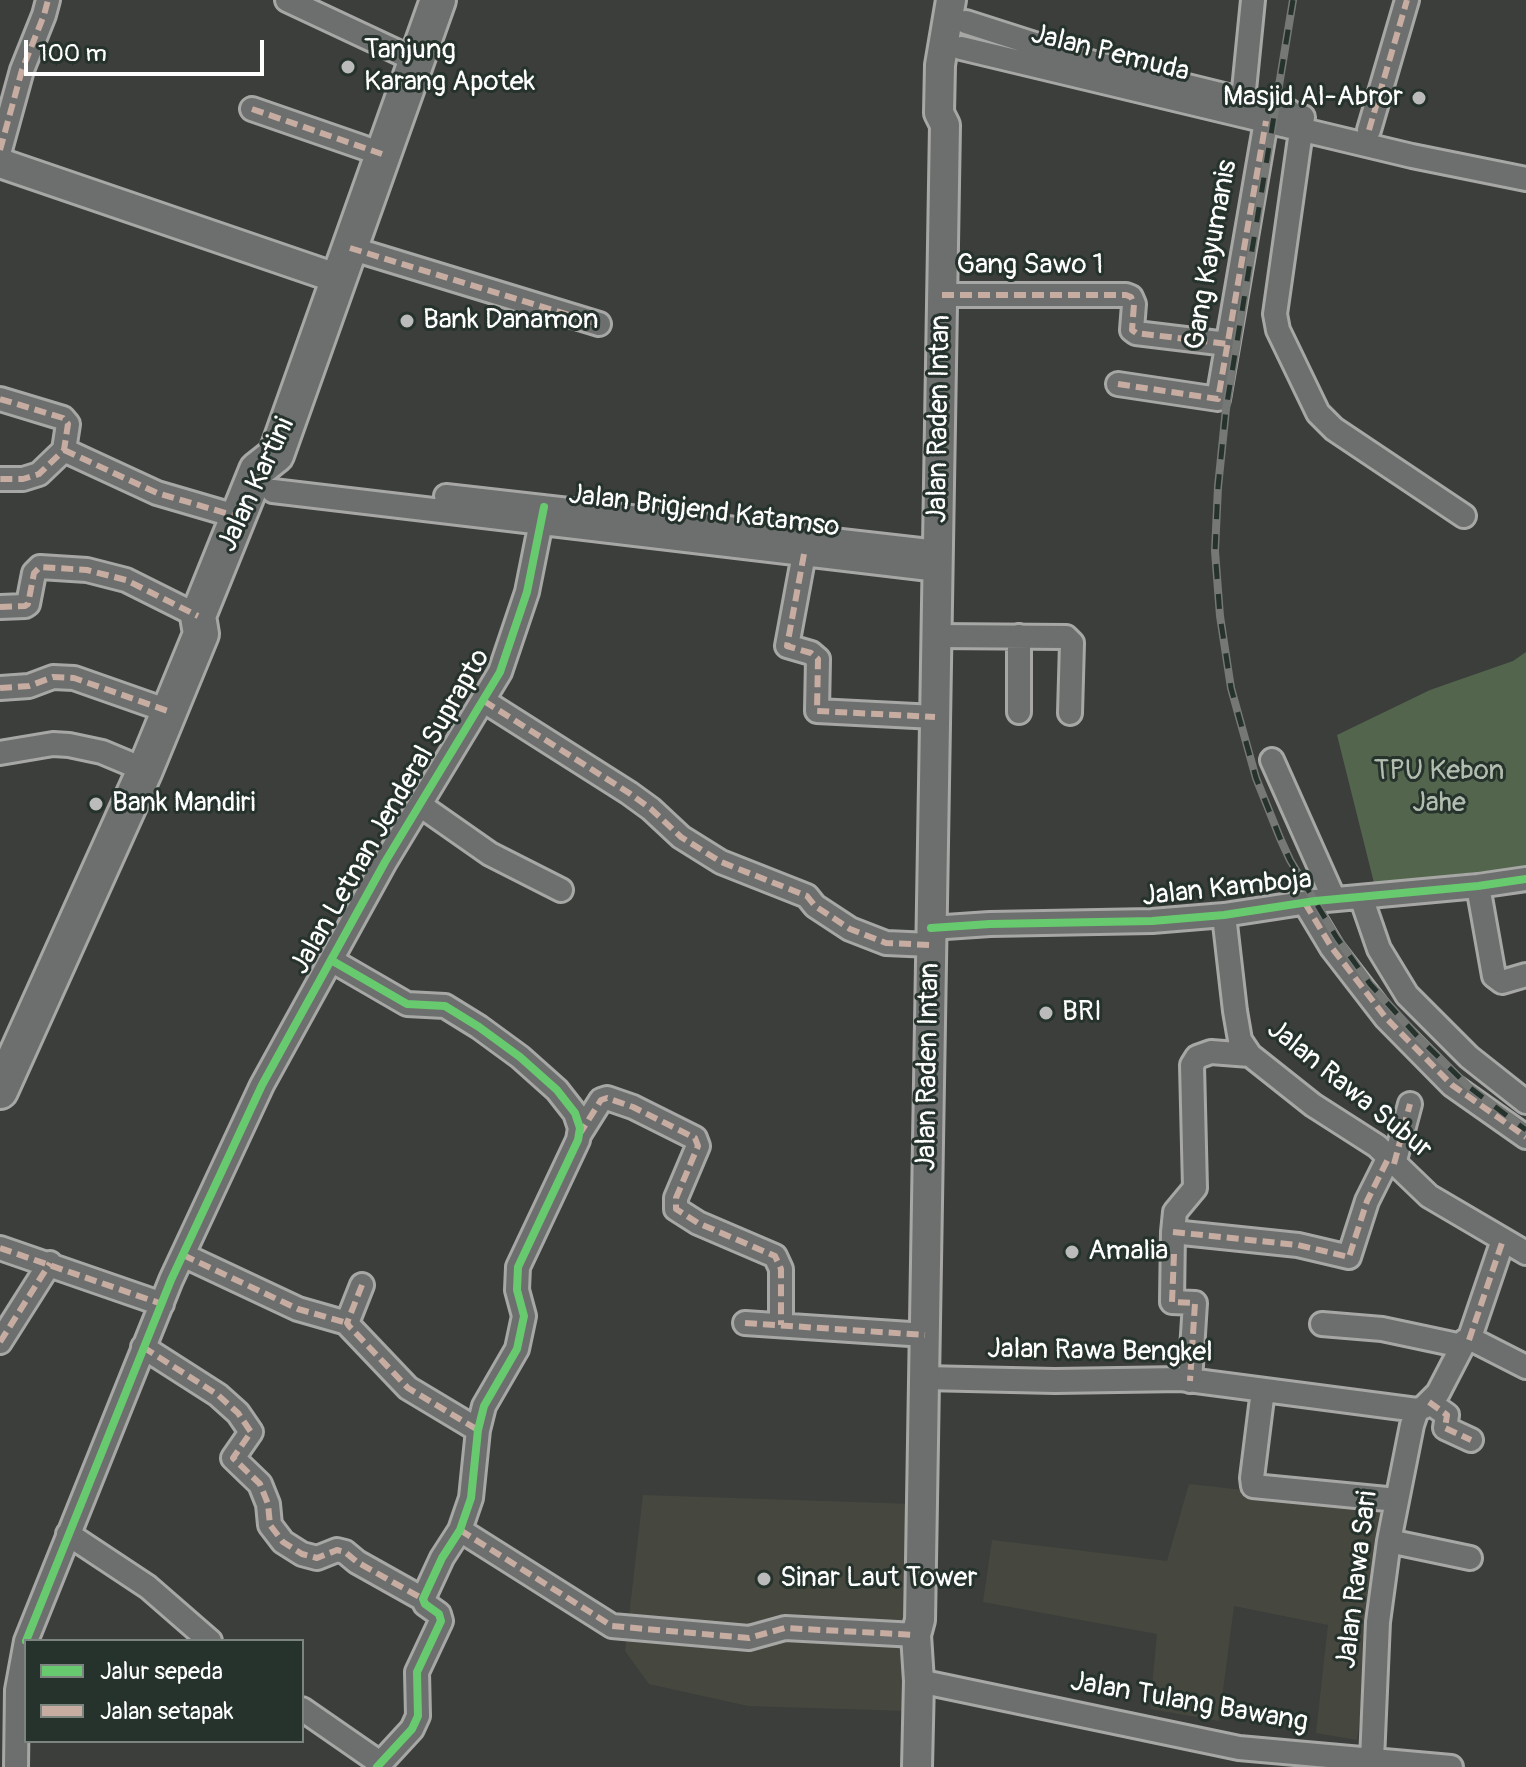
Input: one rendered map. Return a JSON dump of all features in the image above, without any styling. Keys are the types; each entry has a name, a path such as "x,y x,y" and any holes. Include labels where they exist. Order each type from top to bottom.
{"highway":[{"name":"Jalan Kartini","path":"0,1091 145,770 257,470 276,474 344,263 438,0"},
{"path":"199,625 220,623 276,474"}],"main road":[{"name":"Jalan Raden Intan","path":"917,1767 919,1681 916,1635 920,1620 945,125 939,113 940,65 962,17"},
{"name":"Jalan Raden Intan","path":"945,125 953,114 962,17"},
{"path":"0,163 344,263"}],"street":[{"path":"0,150 22,70 48,0"},
{"path":"287,0 415,60"},
{"path":"1243,100 1253,0"},
{"path":"1369,130 1407,0"},
{"name":"Jalan Pemuda","path":"962,17 1055,61 1215,102 1266,121 1526,179"},
{"name":"Jalan Pemuda","path":"1215,102 1243,100 1302,129 1369,130 1526,164"},
{"path":"252,109 382,154"},
{"name":"Gang Kayumanis","path":"1118,384 1218,399 1266,121"},
{"path":"1302,129 1275,314 1278,330 1318,413 1334,429 1464,516"},
{"path":"344,263 599,324"},
{"name":"Gang Sawo 1","path":"942,295 1126,295 1131,297 1134,304 1132,330 1136,333 1227,344"},
{"path":"0,399 63,418 68,424 64,450 32,478 0,479"},
{"path":"64,450 157,493 239,517"},
{"name":"Jalan Brigjend Katamso","path":"276,474 404,499 938,561"},
{"name":"Jalan Brigjend Katamso","path":"542,515 804,554 938,561"},
{"name":"Jalan Letnan Jenderal Suprapto","path":"27,1639 143,1347 262,1085 385,862 500,672 527,592 542,515"},
{"path":"804,554 787,646 811,653 818,659 817,711 935,717"},
{"path":"0,607 28,604 34,573 40,567 87,570 126,580 199,625"},
{"path":"936,636 1066,637 1072,643 1070,713"},
{"path":"1019,636 1019,712"},
{"path":"0,688 29,686 53,677 74,678 168,711"},
{"name":"Jalan Kamboja","path":"484,701 629,793 681,837 721,862 807,896 815,906 850,929 886,943 990,924 1152,921 1224,915 1334,899 1526,879"},
{"path":"0,753 53,744 69,745 102,752 145,770"},
{"path":"1272,760 1334,899"},
{"path":"420,805 490,854 561,890"},
{"path":"1478,886 1496,980 1508,982 1526,975"},
{"path":"1361,897 1379,949 1407,995 1469,1057 1526,1102"},
{"path":"1305,903 1332,948 1386,1018 1452,1085 1526,1137"},
{"name":"Jalan Rawa Subur","path":"1224,915 1240,1040 1250,1055 1313,1105 1391,1160 1429,1196 1526,1253"},
{"path":"331,960 407,1004 445,1006 479,1027 520,1057 557,1090 575,1113 579,1135"},
{"path":"1190,1381 1195,1303 1172,1302 1175,1212 1195,1188 1194,1061 1202,1054 1211,1052 1250,1055"},
{"path":"423,1599 442,1558 460,1530 471,1498 478,1430 487,1396 514,1356 524,1309 517,1290 518,1267 579,1135 601,1100 607,1098 633,1107 695,1138 698,1146 676,1198 676,1209 698,1223 775,1256 781,1269 781,1325"},
{"path":"1173,1232 1298,1245 1349,1257 1367,1201 1391,1160 1410,1104"},
{"path":"1471,1440 1445,1428 1447,1415 1423,1406 1438,1393 1466,1343 1503,1240"},
{"path":"0,1248 162,1304"},
{"path":"183,1255 268,1296 313,1314 347,1323 408,1388 478,1430"},
{"path":"0,1342 50,1263"},
{"path":"347,1323 362,1285"},
{"path":"745,1323 925,1335"},
{"path":"1322,1324 1382,1329 1466,1343 1526,1367"},
{"path":"143,1347 218,1395 238,1413 251,1432 233,1458 260,1484 268,1504 270,1525 283,1542 302,1554 317,1558 337,1550 345,1552 423,1599 439,1614 441,1621 417,1672 418,1716 412,1729 378,1765 304,1710"},
{"name":"Jalan Rawa Bengkel","path":"924,1378 1190,1381 1423,1406"},
{"path":"1263,1390 1253,1486 1397,1500"},
{"name":"Jalan Rawa Sari","path":"1372,1760 1378,1622 1389,1541 1423,1406"},
{"path":"460,1530 612,1626 749,1638 785,1628 916,1635"},
{"path":"68,1534 148,1587 208,1639"},
{"path":"1389,1541 1470,1558"},
{"name":"Jalan Letnan Jenderal Suprapto","path":"16,1767 8,1733 24,1650"},
{"name":"Jalan Tulang Bawang","path":"919,1681 1239,1758 1372,1760 1451,1767"}],"shaded area":[{"path":"1189,1484 1389,1506 1357,1740 1316,1733 1328,1625 1234,1606 1219,1721 1150,1709 1157,1634 983,1602 992,1540 1167,1561"},
{"path":"643,1495 914,1504 908,1711 748,1706 649,1684 625,1651"}],"green space":[{"name":"TPU Kebon Jahe","path":"1526,652 1526,867 1374,883 1337,735 1430,690 1513,661"}],"railway":[{"path":"1293,0 1226,409 1218,487 1215,551 1220,616 1231,688 1256,778 1280,838 1337,938 1370,984 1418,1037 1469,1087 1526,1130"}],"marked path":[{"path":"0,150 22,70 48,0"},
{"path":"1369,130 1407,0"},
{"path":"252,109 382,154"},
{"path":"1118,384 1218,399 1266,121"},
{"path":"350,248 599,324"},
{"path":"942,295 1126,295 1131,297 1134,304 1132,330 1136,333 1227,344"},
{"path":"0,399 63,418 68,424 64,450 39,474 23,479 0,479"},
{"path":"64,450 157,493 239,517"},
{"path":"804,554 787,646 811,653 818,659 817,711 935,717"},
{"path":"0,607 28,604 34,573 40,567 87,570 126,580 198,616"},
{"path":"0,688 29,686 53,677 74,678 168,711"},
{"path":"484,701 629,793 681,837 721,862 807,896 815,906 850,929 886,943 931,945"},
{"path":"1305,903 1332,948 1386,1018 1452,1085 1526,1137"},
{"path":"579,1135 601,1100 607,1098 633,1107 695,1138 698,1146 676,1198 676,1209 698,1223 775,1256 781,1269 781,1325"},
{"path":"1394,1164 1410,1104"},
{"path":"1173,1232 1298,1245 1349,1257 1367,1201 1389,1157"},
{"path":"1469,1340 1503,1240"},
{"path":"0,1248 162,1304"},
{"path":"1174,1254 1172,1302 1195,1303 1190,1381"},
{"path":"183,1255 298,1309 347,1323"},
{"path":"0,1342 50,1263"},
{"path":"362,1285 347,1323 349,1326 408,1388 478,1430"},
{"path":"745,1323 925,1335"},
{"path":"143,1347 218,1395 238,1413 251,1432 233,1458 260,1484 268,1504 270,1525 283,1542 302,1554 317,1558 337,1550 345,1552 423,1599"},
{"path":"1429,1402 1447,1415 1445,1428 1471,1440"},
{"path":"460,1530 612,1626 749,1638 785,1628 916,1635"}],"cycle path":[{"path":"27,1639 171,1280 262,1085 385,862 500,672 527,592 544,507"},
{"path":"931,928 1152,921 1526,879"},
{"path":"331,960 407,1004 445,1006 479,1027 520,1057 557,1090 575,1113 580,1128 578,1140 518,1267 517,1290 524,1316 517,1349 484,1406 478,1430 471,1498 460,1530 442,1558 423,1599 439,1614 441,1621 417,1672 418,1716 412,1729 377,1767"}],"place":[{"name":"Tanjung Karang Apotek","path":"348,67"},
{"name":"Masjid Al-Abror","path":"1419,98"},
{"name":"Bank Danamon","path":"407,321"},
{"name":"Bank Mandiri","path":"96,804"},
{"name":"BRI","path":"1046,1013"},
{"name":"Amalia","path":"1072,1252"},
{"name":"Sinar Laut Tower","path":"764,1579"}]}
